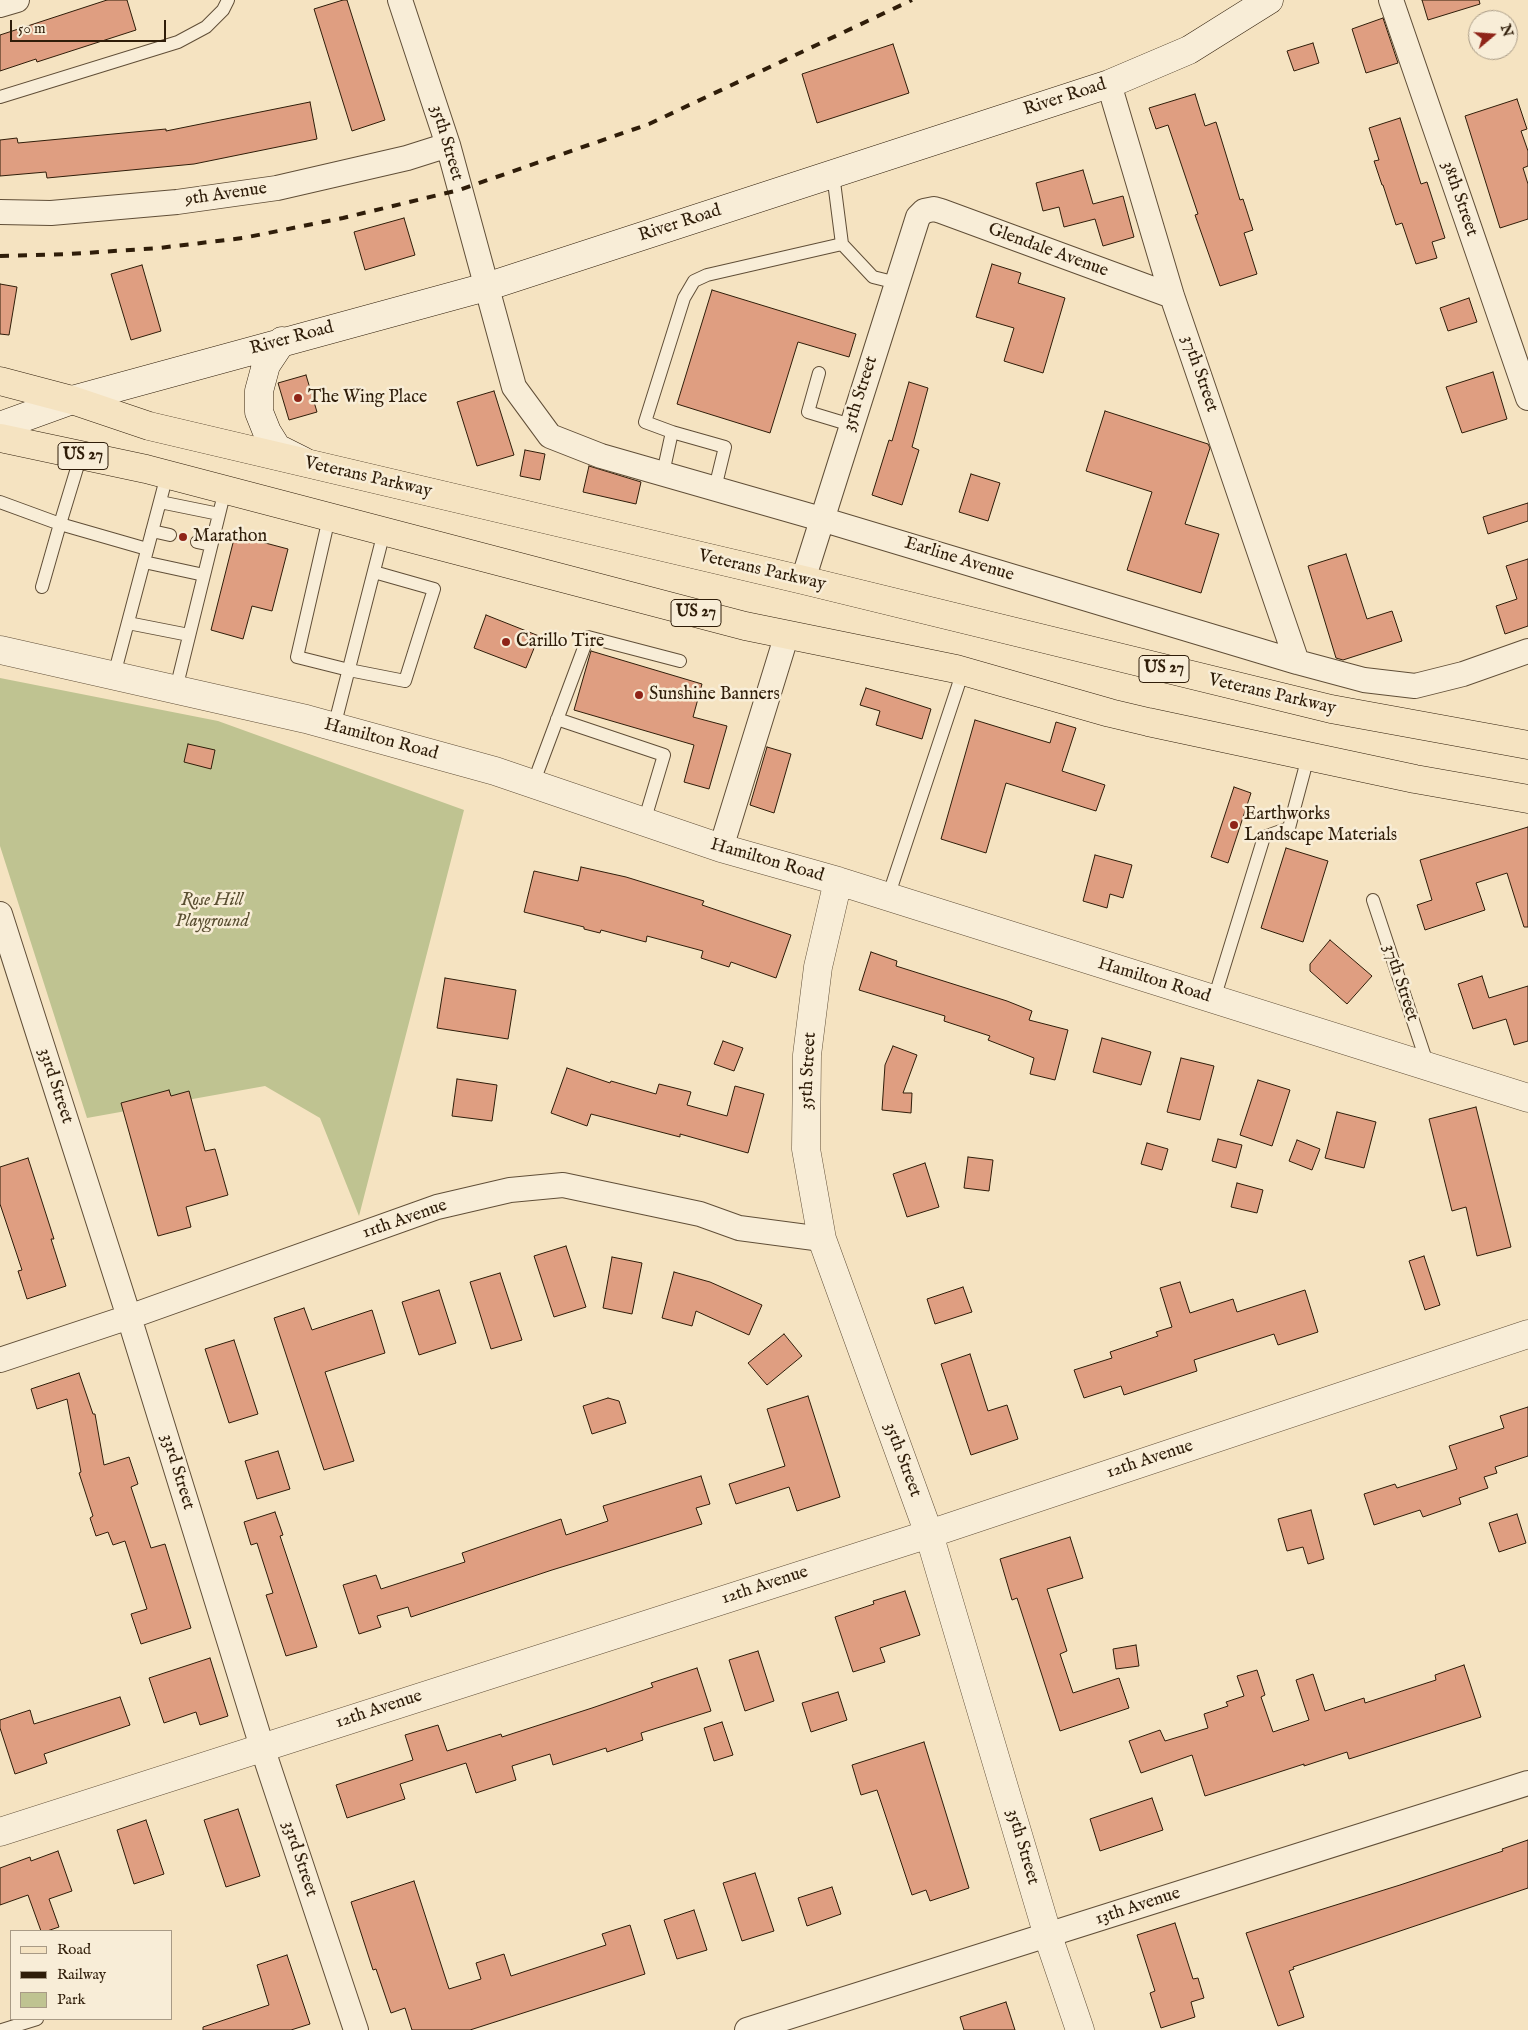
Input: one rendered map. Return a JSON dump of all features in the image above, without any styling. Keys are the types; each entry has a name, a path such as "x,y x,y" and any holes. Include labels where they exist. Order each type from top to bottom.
{"main road":[{"name":"Veterans Parkway","path":"0,381 72,400 149,426 803,580 1331,709 1528,745"},
{"name":"US 27","path":"0,438 167,475 222,502 329,518 745,626 963,671 1110,713 1308,757 1415,779 1528,799"}],"street":[{"path":"0,5 18,0"},
{"name":"35th Street","path":"400,0 448,145 486,287"},
{"name":"River Road","path":"0,426 72,400 282,341 486,287 1109,84 1189,50 1269,0"},
{"name":"38th Street","path":"1391,0 1528,398"},
{"name":"37th Street","path":"1109,84 1172,296 1297,662"},
{"name":"9th Avenue","path":"0,212 52,213 177,202 268,189 407,158 448,145"},
{"name":"Glendale Avenue","path":"924,211 934,209 941,211 1172,296"},
{"name":"35th Street","path":"803,580 821,518 918,216 924,211"},
{"name":"Earline Avenue","path":"486,287 514,387 550,436 601,456 821,518 1297,662 1364,680 1415,686 1463,674 1528,651"},
{"path":"282,341 266,365 259,391 259,412 267,432 277,448 311,465"},
{"path":"721,848 787,634"},
{"name":"Hamilton Road","path":"0,650 176,689 334,727 495,772 721,848 838,881 1528,1098"},
{"name":"35th Street","path":"838,881 818,967 807,1055 806,1149 822,1239 929,1534 1048,1936 1080,2030"},
{"name":"33rd Street","path":"0,914 129,1317 262,1747 356,2030"},
{"name":"11th Avenue","path":"0,1360 129,1317 438,1207 510,1190 563,1185 700,1214 739,1228 822,1239"},
{"name":"12th Avenue","path":"0,1832 929,1534 1528,1334"},
{"name":"13th Avenue","path":"747,2030 1528,1783"}],"lane":[{"path":"0,97 178,42 206,27 224,10 228,0"},
{"path":"833,174 842,244 873,278 897,283"},
{"path":"715,488 725,447 644,422 684,298 694,281 707,275 735,267 842,244"},
{"path":"819,373 808,412 852,425"},
{"path":"662,473 672,432"},
{"path":"42,587 81,455"},
{"path":"114,675 167,475"},
{"path":"0,502 60,524 147,549"},
{"path":"160,502 222,502 176,689"},
{"path":"329,518 297,657 349,670 405,680 434,588 374,572"},
{"path":"152,531 170,535"},
{"path":"334,727 384,532"},
{"path":"197,542 212,545"},
{"path":"144,562 204,575"},
{"path":"128,623 189,635"},
{"path":"533,784 588,637 680,661"},
{"path":"888,897 963,671"},
{"path":"557,719 664,755 644,822"},
{"path":"1214,1000 1264,837 1289,828 1308,757"},
{"name":"37th Street","path":"1373,900 1428,1066"},
{"path":"2,2030 34,2020"}],"green space":[{"name":"Rose Hill Playground","path":"0,678 218,721 464,810 359,1216 320,1118 265,1086 87,1118 0,846"}],"building":[{"path":"107,0 127,0 136,30 37,62 36,59 0,71 0,35"},
{"path":"347,0 385,120 352,131 314,9"},
{"path":"1422,0 1479,0 1480,4 1428,20"},
{"path":"1383,18 1398,63 1366,73 1352,29"},
{"path":"1313,43 1319,63 1294,71 1287,51"},
{"path":"893,44 909,93 817,123 802,74"},
{"path":"1195,94 1205,126 1216,122 1240,200 1243,199 1253,230 1244,233 1257,274 1220,286 1195,215 1198,214 1168,125 1156,129 1149,108"},
{"path":"1517,99 1527,129 1521,131 1528,151 1528,166 1523,168 1528,184 1528,219 1500,228 1465,116"},
{"path":"310,102 317,139 194,164 47,178 46,172 0,176 0,140 17,138 18,143 166,129 166,131"},
{"path":"1400,118 1421,184 1427,182 1445,238 1432,242 1437,258 1416,264 1402,223 1396,225 1382,185 1374,161 1379,160 1369,128"},
{"path":"1083,170 1093,204 1123,196 1134,237 1103,246 1095,219 1064,227 1059,207 1043,211 1036,183"},
{"path":"404,218 415,255 365,270 354,232"},
{"path":"992,264 1021,273 1018,283 1065,298 1043,373 1004,361 1014,328 976,317"},
{"path":"142,265 161,331 131,340 111,274"},
{"path":"0,284 17,287 9,335 0,334"},
{"path":"712,290 856,334 849,357 798,342 770,433 677,404"},
{"path":"1469,298 1477,322 1448,331 1440,308"},
{"path":"1493,372 1507,419 1462,433 1446,387"},
{"name":"The Wing Place","path":"306,375 317,412 289,420 278,383"},
{"path":"909,382 928,388 912,447 919,450 902,505 872,495 889,440 892,441"},
{"path":"494,391 514,455 477,466 457,402"},
{"path":"1105,411 1208,444 1210,448 1185,524 1219,534 1201,593 1127,570 1152,492 1086,471"},
{"path":"525,450 545,454 540,480 520,476"},
{"path":"589,466 641,482 636,504 583,492"},
{"path":"971,474 1000,483 988,521 959,512"},
{"path":"1528,503 1528,521 1488,534 1483,517"},
{"path":"235,535 288,549 272,611 252,606 243,639 211,630"},
{"path":"1346,554 1367,619 1392,611 1402,641 1343,660 1336,658 1308,566"},
{"path":"1528,559 1528,626 1505,634 1496,606 1517,599 1506,566"},
{"name":"Carillo Tire","path":"486,615 539,636 526,668 474,648"},
{"name":"Sunshine Banners","path":"591,651 702,684 693,717 727,726 709,789 684,782 694,745 574,710"},
{"path":"866,688 931,709 922,739 876,725 880,711 860,705"},
{"path":"975,720 1050,743 1056,722 1076,728 1062,771 1105,785 1096,811 1006,783 986,853 941,839"},
{"path":"188,744 215,750 211,769 184,762"},
{"path":"767,747 791,754 774,813 750,805"},
{"path":"1234,787 1251,793 1228,863 1211,857"},
{"path":"1528,827 1528,927 1524,927 1507,873 1476,883 1485,910 1425,930 1417,905 1432,900 1420,860"},
{"path":"1286,848 1328,861 1303,942 1261,928"},
{"path":"1095,855 1132,865 1123,898 1110,894 1107,908 1083,901"},
{"path":"581,867 626,877 704,901 702,905 791,935 776,978 731,962 729,967 701,958 703,951 647,936 646,942 601,930 600,933 584,929 584,927 524,912 534,871 578,881"},
{"path":"1330,940 1372,976 1347,1004 1310,971 1310,964"},
{"path":"871,952 897,961 896,966 1007,1001 1032,1011 1029,1020 1068,1030 1055,1080 1030,1074 1034,1058 988,1040 990,1036 944,1021 945,1016 859,990"},
{"path":"1482,976 1489,998 1528,986 1528,1041 1514,1045 1506,1019 1473,1029 1458,984"},
{"path":"445,978 516,990 508,1039 437,1028"},
{"path":"1102,1038 1151,1052 1141,1085 1093,1072"},
{"path":"723,1041 743,1048 734,1071 714,1064"},
{"path":"893,1046 917,1055 903,1093 912,1093 911,1113 882,1110 885,1065"},
{"path":"1181,1058 1214,1066 1200,1120 1167,1112"},
{"path":"567,1068 610,1083 611,1081 656,1094 659,1084 691,1092 687,1105 727,1116 735,1086 764,1094 748,1153 680,1134 680,1137 591,1114 587,1126 551,1113"},
{"path":"457,1079 497,1085 492,1121 452,1116"},
{"path":"1258,1080 1290,1090 1272,1146 1240,1135"},
{"path":"169,1090 171,1096 189,1091 205,1151 215,1149 228,1195 186,1207 191,1227 158,1236 121,1103"},
{"path":"1476,1107 1511,1247 1477,1256 1466,1207 1452,1211 1429,1119"},
{"path":"1337,1112 1376,1122 1364,1168 1325,1158"},
{"path":"1218,1139 1242,1145 1236,1168 1212,1161"},
{"path":"1297,1140 1320,1149 1312,1170 1289,1161"},
{"path":"1147,1143 1168,1149 1162,1170 1141,1164"},
{"path":"968,1157 993,1160 989,1191 964,1188"},
{"path":"28,1158 54,1239 51,1239 66,1286 27,1299 18,1271 22,1270 0,1204 0,1167"},
{"path":"925,1163 939,1207 907,1217 893,1174"},
{"path":"1237,1183 1263,1190 1257,1213 1231,1207"},
{"path":"566,1246 586,1307 554,1317 534,1256"},
{"path":"1424,1256 1440,1305 1425,1310 1409,1261"},
{"path":"612,1257 642,1263 632,1314 603,1308"},
{"path":"674,1272 710,1282 762,1305 749,1335 696,1311 692,1326 662,1318"},
{"path":"500,1273 522,1340 491,1349 470,1282"},
{"path":"1180,1282 1190,1313 1233,1299 1237,1312 1305,1290 1318,1332 1278,1345 1274,1334 1194,1360 1197,1371 1124,1395 1121,1386 1084,1398 1074,1370 1112,1358 1110,1352 1158,1336 1156,1332 1172,1327 1160,1288"},
{"path":"963,1287 972,1312 935,1324 927,1299"},
{"path":"439,1290 456,1343 419,1355 402,1302"},
{"path":"304,1308 312,1330 372,1310 385,1353 325,1372 354,1461 324,1470 274,1318"},
{"path":"784,1334 802,1356 767,1385 748,1363"},
{"path":"234,1340 258,1414 229,1423 205,1349"},
{"path":"970,1354 988,1411 1007,1405 1018,1439 971,1455 941,1364"},
{"path":"79,1373 93,1414 95,1414 104,1465 129,1457 138,1484 131,1487 151,1548 165,1544 191,1628 141,1644 131,1614 147,1609 125,1541 113,1545 108,1532 96,1536 90,1518 93,1516 79,1473 81,1472 67,1399 37,1409 31,1389"},
{"path":"808,1396 840,1497 797,1511 789,1487 736,1504 729,1484 785,1466 767,1409"},
{"path":"608,1398 619,1401 626,1423 592,1434 583,1406"},
{"path":"1528,1407 1528,1456 1495,1467 1497,1473 1484,1477 1488,1488 1459,1498 1461,1504 1423,1517 1420,1510 1374,1525 1364,1494 1395,1484 1397,1488 1457,1469 1449,1446 1504,1428 1500,1416"},
{"path":"278,1451 290,1489 257,1499 245,1461"},
{"path":"701,1476 710,1504 696,1508 702,1524 552,1570 411,1617 408,1607 377,1616 381,1627 359,1634 343,1585 376,1575 381,1589 465,1562 462,1553 561,1519 566,1535 608,1521 603,1506"},
{"path":"1311,1510 1324,1559 1308,1564 1303,1547 1287,1551 1278,1519"},
{"path":"275,1512 283,1535 280,1536 317,1647 286,1656 266,1595 273,1593 257,1543 251,1545 244,1522"},
{"path":"1517,1514 1526,1543 1499,1552 1489,1523"},
{"path":"1070,1537 1083,1578 1047,1589 1067,1651 1060,1654 1073,1693 1119,1678 1129,1708 1060,1731 1017,1598 1012,1600 1000,1559"},
{"path":"905,1591 920,1635 880,1648 885,1662 853,1672 835,1617 874,1604 873,1601"},
{"path":"1136,1645 1139,1666 1116,1669 1113,1649"},
{"path":"758,1651 774,1701 745,1711 729,1660"},
{"path":"210,1658 228,1716 200,1725 196,1712 164,1723 149,1678"},
{"path":"1464,1665 1481,1717 1349,1759 1347,1752 1205,1796 1192,1755 1141,1773 1129,1741 1160,1730 1165,1741 1208,1728 1204,1714 1228,1706 1226,1702 1244,1696 1237,1676 1257,1670 1265,1695 1261,1697 1273,1732 1309,1720 1296,1680 1313,1674 1325,1711 1364,1698 1365,1703 1436,1680 1435,1675"},
{"path":"697,1668 711,1711 641,1733 643,1740 607,1752 606,1748 553,1765 550,1754 512,1766 516,1780 476,1793 466,1763 400,1784 405,1799 347,1818 336,1785 413,1760 405,1735 438,1725 447,1751 501,1734 502,1737 592,1708 653,1687 651,1683"},
{"path":"838,1692 847,1720 811,1732 802,1703"},
{"path":"120,1697 130,1725 44,1754 47,1763 15,1774 0,1728 0,1720 30,1710 34,1724"},
{"path":"722,1722 733,1755 714,1761 704,1728"},
{"path":"924,1742 969,1888 930,1901 926,1890 912,1895 877,1790 861,1795 852,1765"},
{"path":"1152,1798 1163,1830 1100,1851 1090,1819"},
{"path":"238,1809 260,1876 226,1887 204,1820"},
{"path":"146,1820 164,1874 134,1884 117,1830"},
{"path":"1528,1840 1528,1888 1293,1967 1294,1969 1289,1971 1304,2017 1278,2026 1246,1933 1400,1885 1503,1851 1502,1849"},
{"path":"58,1851 72,1891 49,1899 59,1927 50,1930 41,1930 28,1895 0,1905 0,1868 30,1857 31,1861"},
{"path":"755,1873 774,1931 742,1941 723,1883"},
{"path":"414,1881 449,1989 481,1979 476,1963 504,1954 511,1976 606,1945 602,1934 630,1925 645,1974 470,2030 412,2030 405,2008 391,2013 376,1969 373,1970 351,1902"},
{"path":"832,1887 841,1914 807,1926 798,1898"},
{"path":"694,1910 707,1950 677,1959 664,1920"},
{"path":"1175,1923 1193,1979 1198,1978 1204,1998 1191,2002 1195,2017 1161,2028 1150,1993 1155,1991 1137,1935"},
{"path":"287,1955 310,2024 291,2030 203,2030 203,2027 269,2005 257,1965"},
{"path":"1006,2002 1015,2030 964,2030 960,2017"}],"railway":[{"path":"0,256 70,254 159,248 243,238 343,218 459,190 649,124 912,0"}],"place":[{"name":"The Wing Place","path":"298,398"},
{"name":"Marathon","path":"183,537"},
{"name":"Carillo Tire","path":"506,642"},
{"name":"Sunshine Banners","path":"639,695"},
{"name":"Earthworks Landscape Materials","path":"1234,825"}]}
